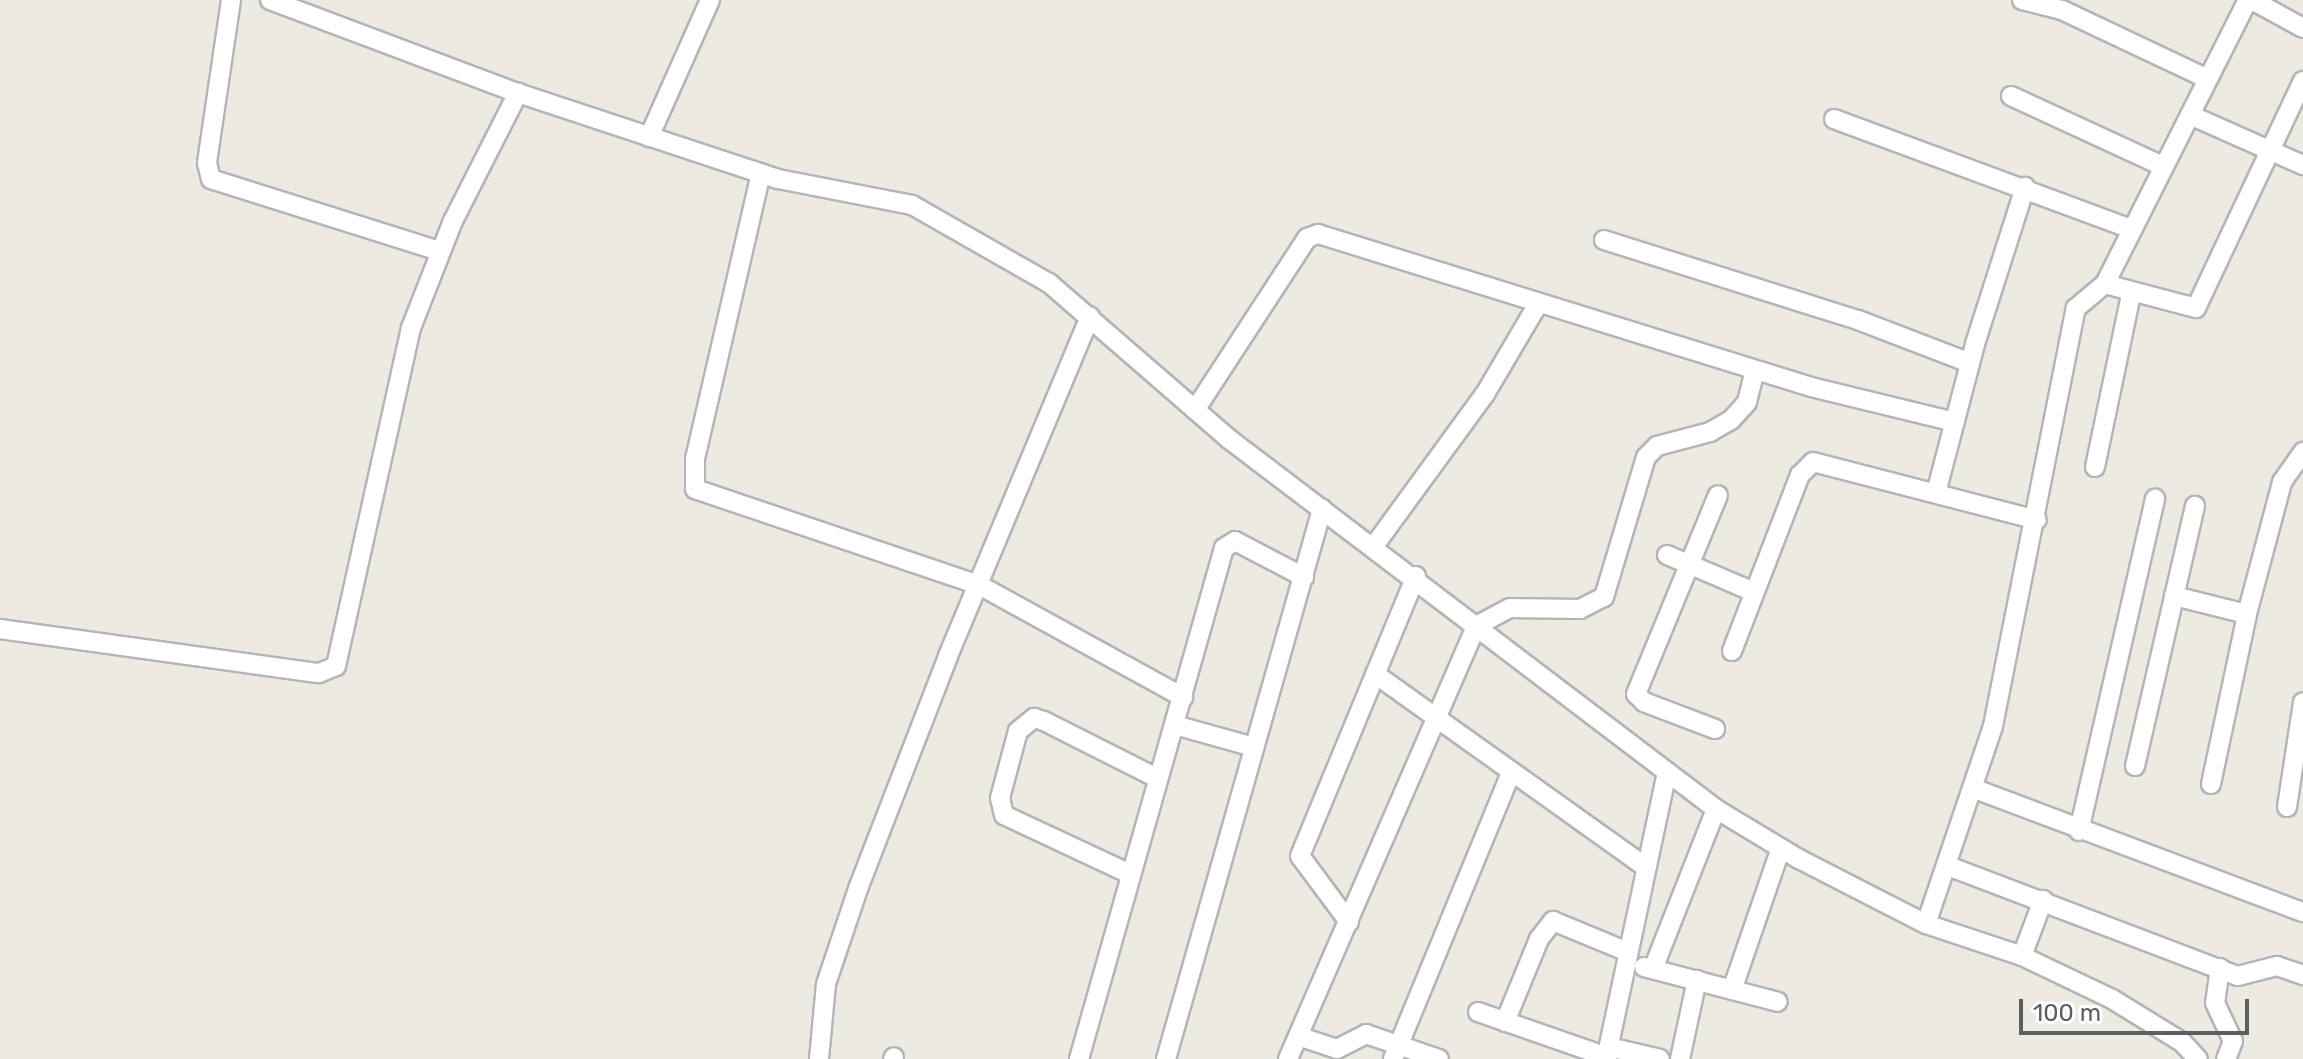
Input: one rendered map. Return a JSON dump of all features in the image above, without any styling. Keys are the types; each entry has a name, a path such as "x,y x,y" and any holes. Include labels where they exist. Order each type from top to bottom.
{"street":[{"path":"231,0 207,163 211,179 221,186 440,251"},
{"path":"270,0 518,93 761,173 912,205 1049,283 1195,410 1322,509 1416,576 1476,626 1716,809 1781,848 1926,924 2022,956 2112,999 2179,1051 2198,1059"},
{"path":"649,137 710,0"},
{"path":"2022,0 2062,10 2208,79"},
{"path":"1926,924 1975,789 2037,520 2076,308 2105,284 2160,165 2250,0 2303,28"},
{"path":"2105,284 2131,295 2196,308 2303,81"},
{"path":"0,629 330,672 339,656 403,356 440,251 518,93"},
{"path":"2011,96 2160,165"},
{"path":"2190,115 2303,165"},
{"path":"1834,119 2132,229"},
{"path":"761,173 695,458 695,489 979,585 1183,697"},
{"path":"1936,493 1970,363 2025,187"},
{"path":"1195,410 1313,235 1755,371 1955,422"},
{"path":"1604,240 1858,320 1970,363"},
{"path":"2095,467 2131,295"},
{"path":"1374,546 1485,394 1538,304"},
{"path":"819,1059 831,964 979,585 1090,316"},
{"path":"1288,1059 1476,626 1524,605 1580,609 1597,603 1610,584 1651,450 1731,420 1747,402 1755,371"},
{"path":"2211,784 2247,614 2283,479 2303,452"},
{"path":"1732,651 1808,464 1829,463 2037,520"},
{"path":"1715,729 1644,702 1636,694 1692,566 1718,495"},
{"path":"2079,831 2155,499"},
{"path":"2135,766 2195,506"},
{"path":"1166,1059 1322,509"},
{"path":"1079,1059 1226,545 1240,543 1304,577"},
{"path":"1667,555 1754,592"},
{"path":"1349,922 1300,856 1416,576"},
{"path":"2174,596 2247,614"},
{"path":"1375,674 1646,867"},
{"path":"2287,807 2303,702"},
{"path":"1130,874 1004,815 1000,798 1018,731 1034,718 1044,721 1157,778"},
{"path":"1175,725 1254,747"},
{"path":"1396,1052 1511,773"},
{"path":"1607,1054 1667,773"},
{"path":"1975,789 2079,831 2303,912"},
{"path":"1653,969 1716,809"},
{"path":"1732,990 1781,848"},
{"path":"1948,866 2245,977 2277,966 2303,975"},
{"path":"2022,956 2043,900"},
{"path":"1505,1022 1539,939 1553,921 1653,969 1778,1002"},
{"path":"2220,968 2215,1003 2233,1041 2226,1059"},
{"path":"1680,1059 1697,980"},
{"path":"1478,1012 1607,1054 1660,1059"},
{"path":"1298,1036 1337,1049 1366,1034 1396,1052 1439,1059"}]}
